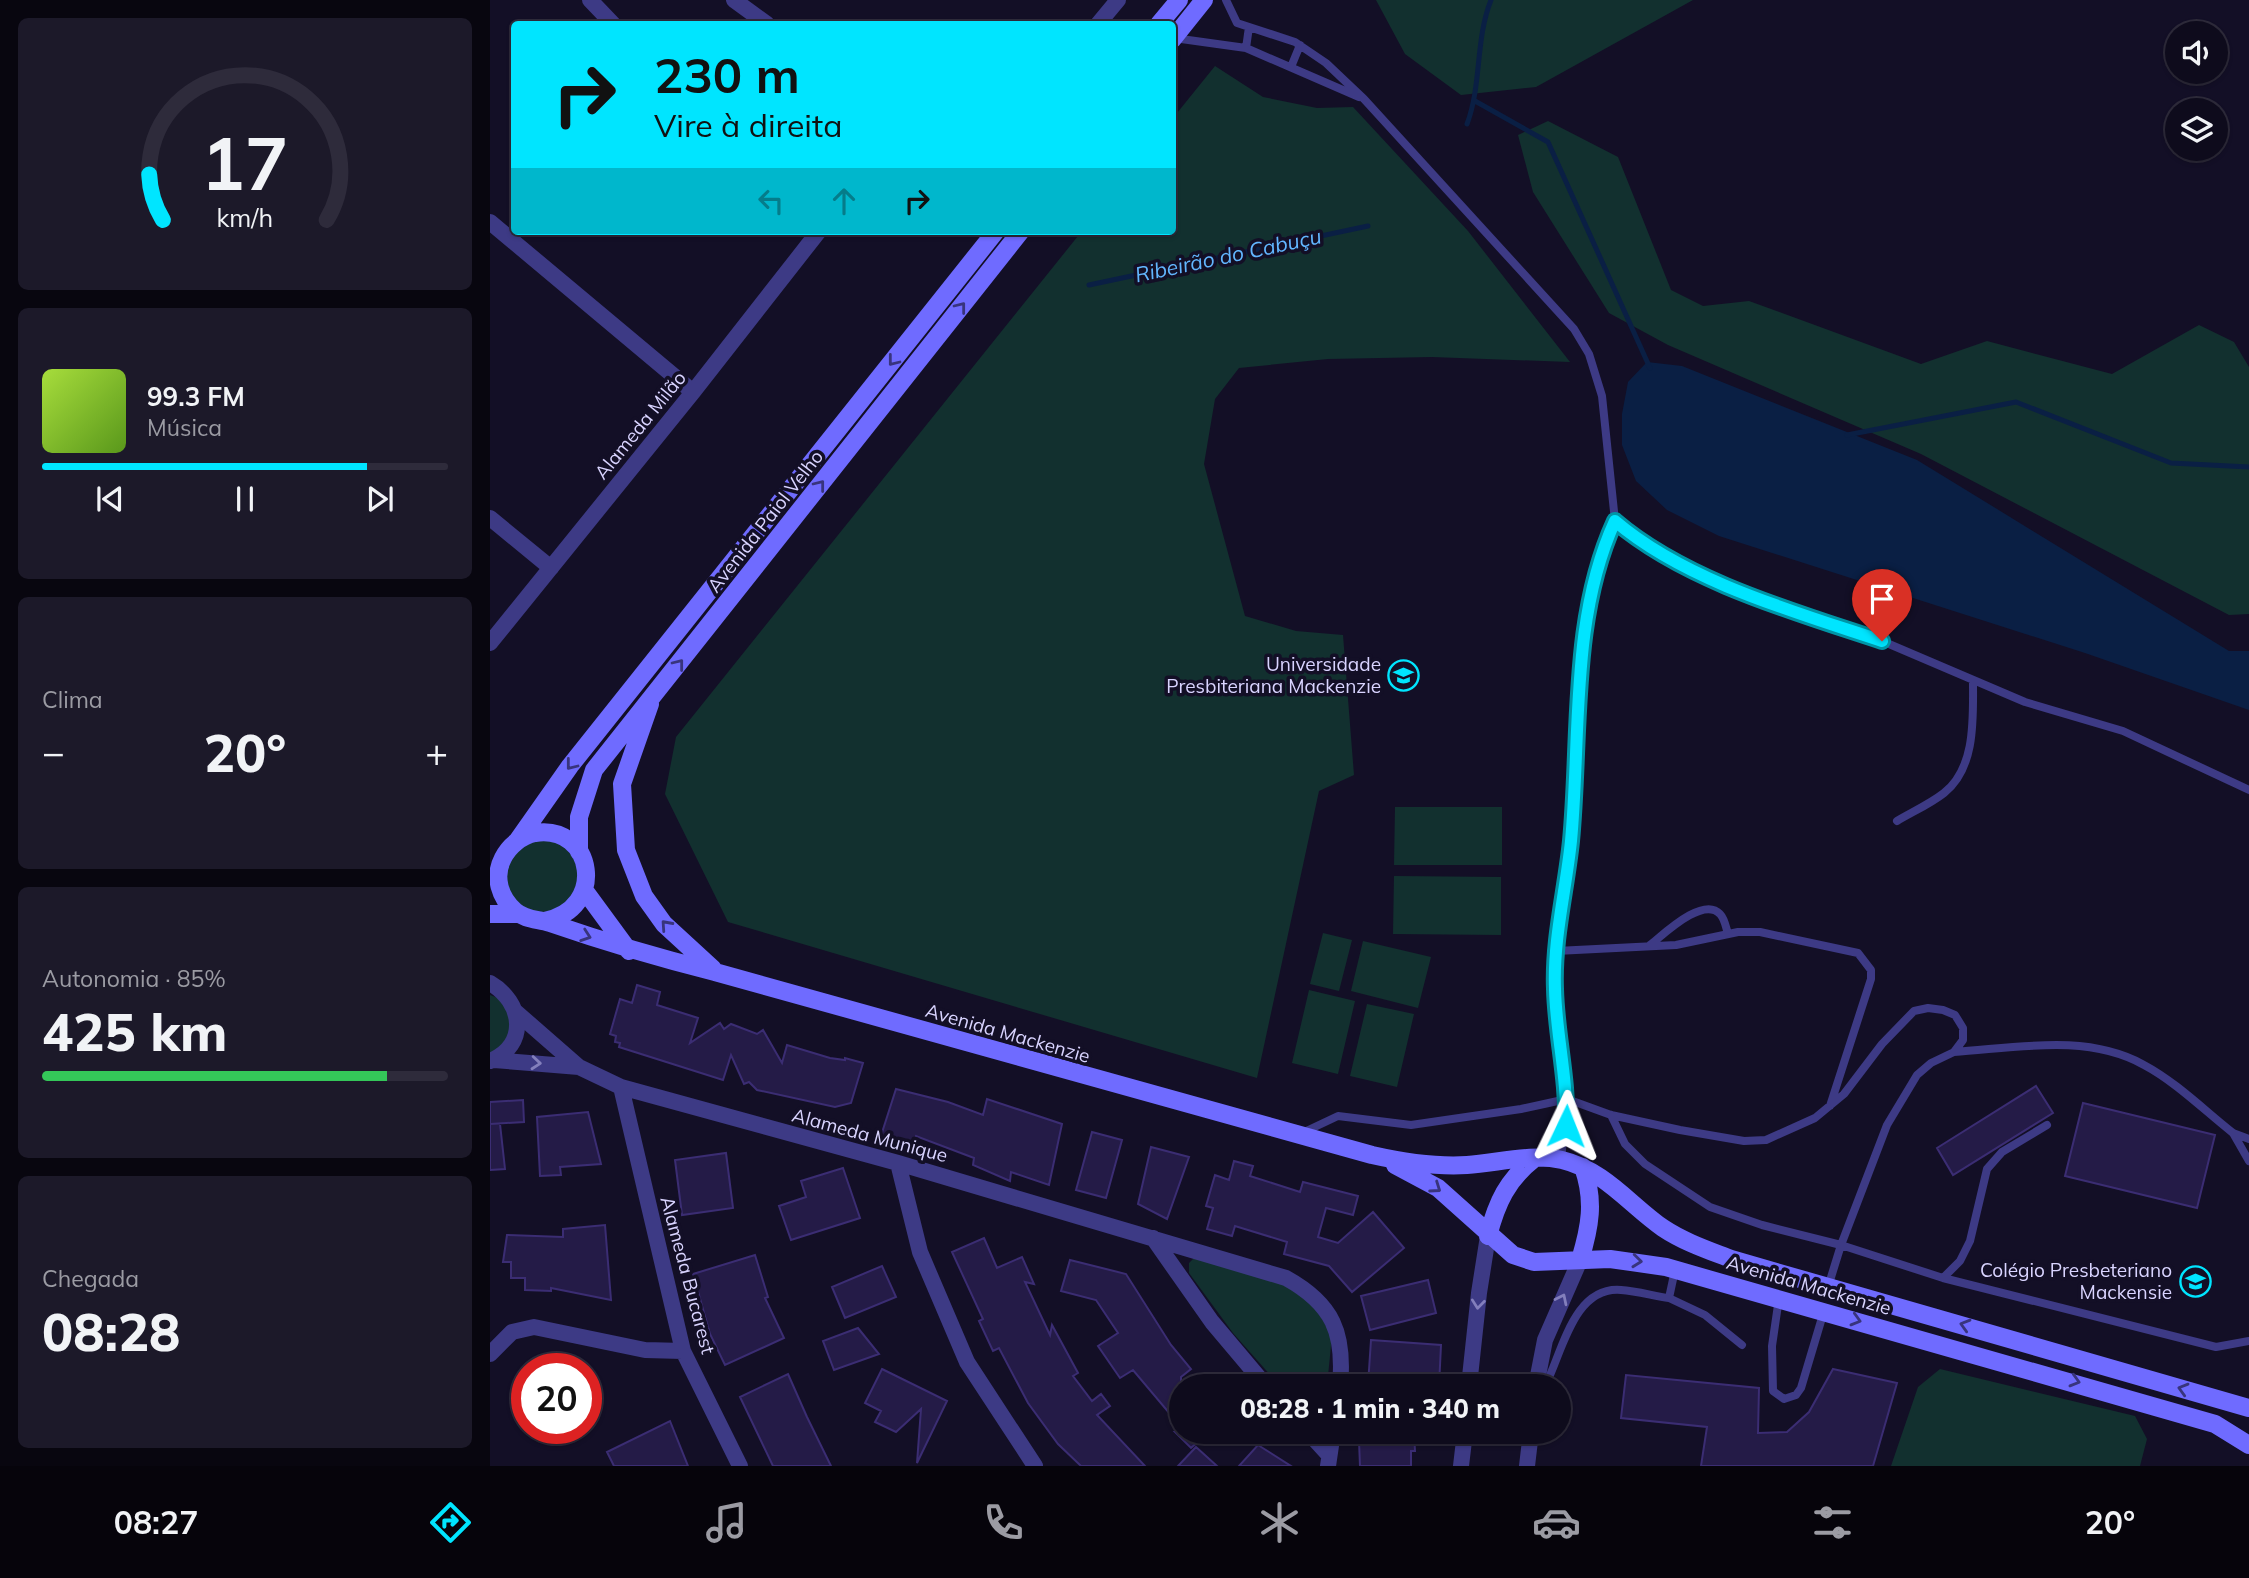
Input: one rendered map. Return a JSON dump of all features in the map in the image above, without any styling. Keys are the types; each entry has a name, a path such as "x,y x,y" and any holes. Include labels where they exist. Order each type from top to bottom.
{"main road":[{"path":"1162,21 1180,0"},
{"path":"1176,35 1204,0"},
{"name":"Avenida Paiol Velho","path":"518,840 545,799 613,711 993,235"},
{"name":"Avenida Paiol Velho","path":"585,891 587,877 579,852 579,817 594,770 1018,235"},
{"path":"652,698 622,784 626,850 644,896 664,924 715,972"},
{"path":"518,914 500,890 496,864 518,840 546,832 570,842 579,852"},
{"path":"490,914 518,914 544,921 569,912 585,891 629,951"},
{"name":"Avenida Mackenzie","path":"544,921 629,951 715,972 1376,1156 1427,1165 1465,1166 1535,1157 1561,1160 1583,1167 1623,1194 1663,1228 1692,1244 1731,1259 2249,1408"},
{"name":"Avenida Mackenzie","path":"1376,1156 1438,1188 1488,1236 1513,1255 1534,1262 1643,1261 1675,1269 2215,1424 2249,1445"},
{"path":"1488,1236 1504,1189 1516,1173 1535,1157"},
{"path":"1580,1260 1592,1213 1590,1187 1583,1167"}],"street":[{"path":"590,0 610,21"},
{"path":"734,0 763,21"},
{"path":"1100,21 1118,0"},
{"path":"490,222 693,392"},
{"name":"Alameda Milão","path":"490,643 816,235"},
{"path":"490,518 551,568"},
{"name":"Alameda Munique","path":"490,983 511,1000 516,1012 579,1067 621,1087 898,1163 1286,1278 1307,1290 1330,1315 1339,1334 1341,1374"},
{"path":"492,1061 511,1045 517,1024 516,1012"},
{"name":"Alameda Munique","path":"492,1061 579,1067"},
{"name":"Alameda Bucarest","path":"621,1087 683,1351 740,1466"},
{"path":"898,1163 920,1252 967,1362 1035,1466"},
{"path":"1470,1374 1488,1236"},
{"path":"1153,1238 1212,1322 1256,1374"},
{"path":"1538,1374 1545,1340 1580,1260"},
{"path":"490,1354 512,1332 534,1327 635,1348 683,1351"},
{"path":"1317,1444 1329,1460"},
{"path":"1461,1466 1464,1444"},
{"path":"1527,1466 1530,1444"}],"lane":[{"path":"1226,0 1235,21 1300,44 1326,63 1364,99 1574,329 1589,354 1602,396 1615,521 1592,582 1581,676 1571,842 1556,951 1555,992 1567,1099 1561,1160"},
{"path":"1246,48 1249,27"},
{"path":"1176,39 1246,48 1364,99"},
{"path":"1291,67 1300,44"},
{"path":"1615,521 1643,544 1774,605 1882,641 2025,702 2123,731 2249,790"},
{"path":"1897,821 1945,792 1963,769 1973,728 1973,682"},
{"path":"1648,946 1691,914 1704,909 1714,909 1722,915 1728,934"},
{"path":"1556,951 1675,945 1728,934 1760,932 1858,953 1867,961 1871,979 1830,1106"},
{"path":"1298,1135 1338,1115 1411,1125 1521,1109 1567,1099 1611,1115 1744,1141 1766,1140 1815,1118 1844,1094 1882,1044 1914,1011 1928,1008 1955,1015 1963,1028 1963,1040 1954,1052"},
{"path":"1828,1287 1841,1245 1887,1125 1917,1075 1931,1063 1954,1052 2068,1045 2114,1052 2145,1065 2234,1133 2249,1139"},
{"path":"1611,1115 1625,1144 1645,1164 1710,1207 1943,1278 2216,1347 2249,1341"},
{"path":"1943,1278 1960,1261 1970,1241 1987,1170 2002,1152 2048,1125"},
{"path":"2234,1133 2249,1161"},
{"path":"1669,1298 1675,1269"},
{"path":"1550,1374 1576,1314 1594,1296 1618,1289 1669,1298 1705,1315 1742,1345"},
{"path":"1779,1298 1770,1373 1773,1391 1784,1399 1796,1395 1801,1388 1824,1311"}],"green space":[{"path":"1376,0 1693,0 1536,87 1461,95 1405,54"},
{"path":"1215,66 1263,97 1317,108 1353,107 1468,231 1570,362 1432,357 1328,359 1239,368 1215,399 1204,464 1245,616 1296,631 1343,635 1354,775 1319,791 1257,1078 728,922 665,794 676,737 1079,235 1176,235 1176,114"},
{"path":"1548,121 1618,157 1671,290 1703,306 1749,301 1921,364 1987,341 2112,374 2199,325 2234,342 2249,367 2249,614 2229,615 1921,454 1668,345 1609,313 1533,192 1518,135"},
{"path":"1395,807 1502,807 1502,865 1394,865"},
{"path":"542,840 556,843 568,850 575,862 578,876 575,890 568,902 556,909 542,912 528,909 516,902 509,890 506,876 509,862 516,850 528,843"},
{"path":"1394,876 1501,877 1501,935 1393,934"},
{"path":"1323,933 1352,940 1339,991 1310,984"},
{"path":"1363,941 1431,957 1418,1008 1351,991"},
{"path":"1309,990 1355,1001 1338,1074 1292,1063"},
{"path":"490,995 498,998 511,1016 509,1038 490,1055"},
{"path":"1367,1004 1414,1014 1397,1087 1350,1076"},
{"path":"1194,1258 1286,1284 1314,1305 1332,1336 1328,1374 1269,1374 1233,1333 1189,1273 1189,1263"},
{"path":"1940,1369 2135,1416 2147,1439 2140,1466 1891,1466 1918,1387"}],"water":[{"path":"1647,362 1682,366 1917,460 2229,651 2249,651 2249,710 2085,653 1719,536 1667,510 1636,481 1622,445 1622,414 1628,382"}],"building":[{"path":"637,985 660,992 657,1005 698,1018 690,1043 720,1023 724,1029 731,1024 757,1034 763,1030 782,1063 787,1045 830,1058 845,1058 863,1063 851,1103 835,1107 757,1090 749,1082 744,1084 731,1055 723,1080 619,1047 620,1043 615,1042 616,1036 610,1034 620,999 632,1003"},
{"path":"2036,1086 2053,1113 1953,1175 1937,1148"},
{"path":"896,1089 948,1102 983,1115 987,1099 1062,1124 1049,1185 1011,1172 1010,1181 973,1165 974,1158 916,1136 912,1149 879,1142"},
{"path":"523,1100 524,1122 490,1124 490,1102"},
{"path":"2083,1103 2215,1135 2197,1208 2065,1176"},
{"path":"588,1112 601,1164 560,1167 561,1175 540,1176 537,1117"},
{"path":"490,1124 500,1124 505,1169 490,1170"},
{"path":"1092,1132 1122,1140 1106,1198 1076,1190"},
{"path":"1151,1147 1189,1157 1167,1219 1138,1204"},
{"path":"726,1153 733,1208 682,1215 675,1160"},
{"path":"1234,1161 1253,1166 1250,1176 1300,1192 1303,1182 1358,1196 1353,1215 1326,1208 1318,1237 1338,1243 1373,1212 1404,1248 1352,1292 1329,1266 1284,1254 1287,1242 1235,1226 1232,1236 1207,1229 1213,1208 1206,1206 1215,1175 1229,1180"},
{"path":"843,1168 860,1218 791,1240 779,1206 806,1197 801,1181"},
{"path":"605,1225 611,1300 551,1288 551,1291 525,1290 525,1278 511,1278 511,1262 503,1262 507,1235 563,1237 563,1229"},
{"path":"984,1238 997,1268 1022,1257 1034,1284 1025,1282 1050,1335 1052,1325 1078,1373 1073,1376 1092,1401 1101,1394 1110,1406 1097,1415 1145,1466 1081,1466 1058,1444 1028,1403 999,1348 993,1351 979,1321 983,1319 952,1252"},
{"path":"755,1255 768,1297 765,1298 784,1338 725,1365 710,1334 693,1274"},
{"path":"1070,1260 1126,1274 1171,1345 1191,1369 1185,1374 1169,1374 1169,1413 1133,1370 1120,1378 1098,1346 1118,1333 1096,1300 1061,1291"},
{"path":"882,1266 896,1297 845,1318 832,1287"},
{"path":"1428,1280 1436,1313 1370,1330 1361,1296"},
{"path":"858,1328 879,1354 834,1370 823,1341"},
{"path":"1371,1340 1441,1345 1440,1374 1369,1374"},
{"path":"882,1369 947,1401 917,1463 921,1409 896,1432 875,1422 881,1411 865,1403"},
{"path":"1833,1369 1897,1383 1873,1466 1701,1466 1707,1427 1621,1418 1626,1375 1759,1388 1758,1433 1787,1432 1809,1412"},
{"path":"788,1374 831,1466 773,1466 740,1397"},
{"path":"670,1421 688,1466 614,1466 607,1452"},
{"path":"1359,1444 1415,1444 1415,1451 1411,1451 1411,1466 1360,1466"},
{"path":"1258,1445 1291,1466 1239,1466"},
{"path":"1196,1447 1217,1466 1178,1466"}],"waterway":[{"name":"Ribeirão do Cabuçu","path":"1467,124 1491,0"},
{"path":"1475,101 1548,142 1650,368"},
{"name":"Ribeirão do Cabuçu","path":"1089,285 1368,226"},
{"path":"1847,435 2016,402 2171,463 2249,467"}],"place":[{"name":"Universidade Presbiteriana Mackenzie","path":"1404,675"},
{"name":"Colégio Presbeteriano Mackensie","path":"2195,1281"}],"route":[{"path":"1566,1126 1566,1075 1555,992 1557,935 1571,842 1581,676 1592,582 1615,521 1643,544 1663,555 1774,605 1882,641"}]}
